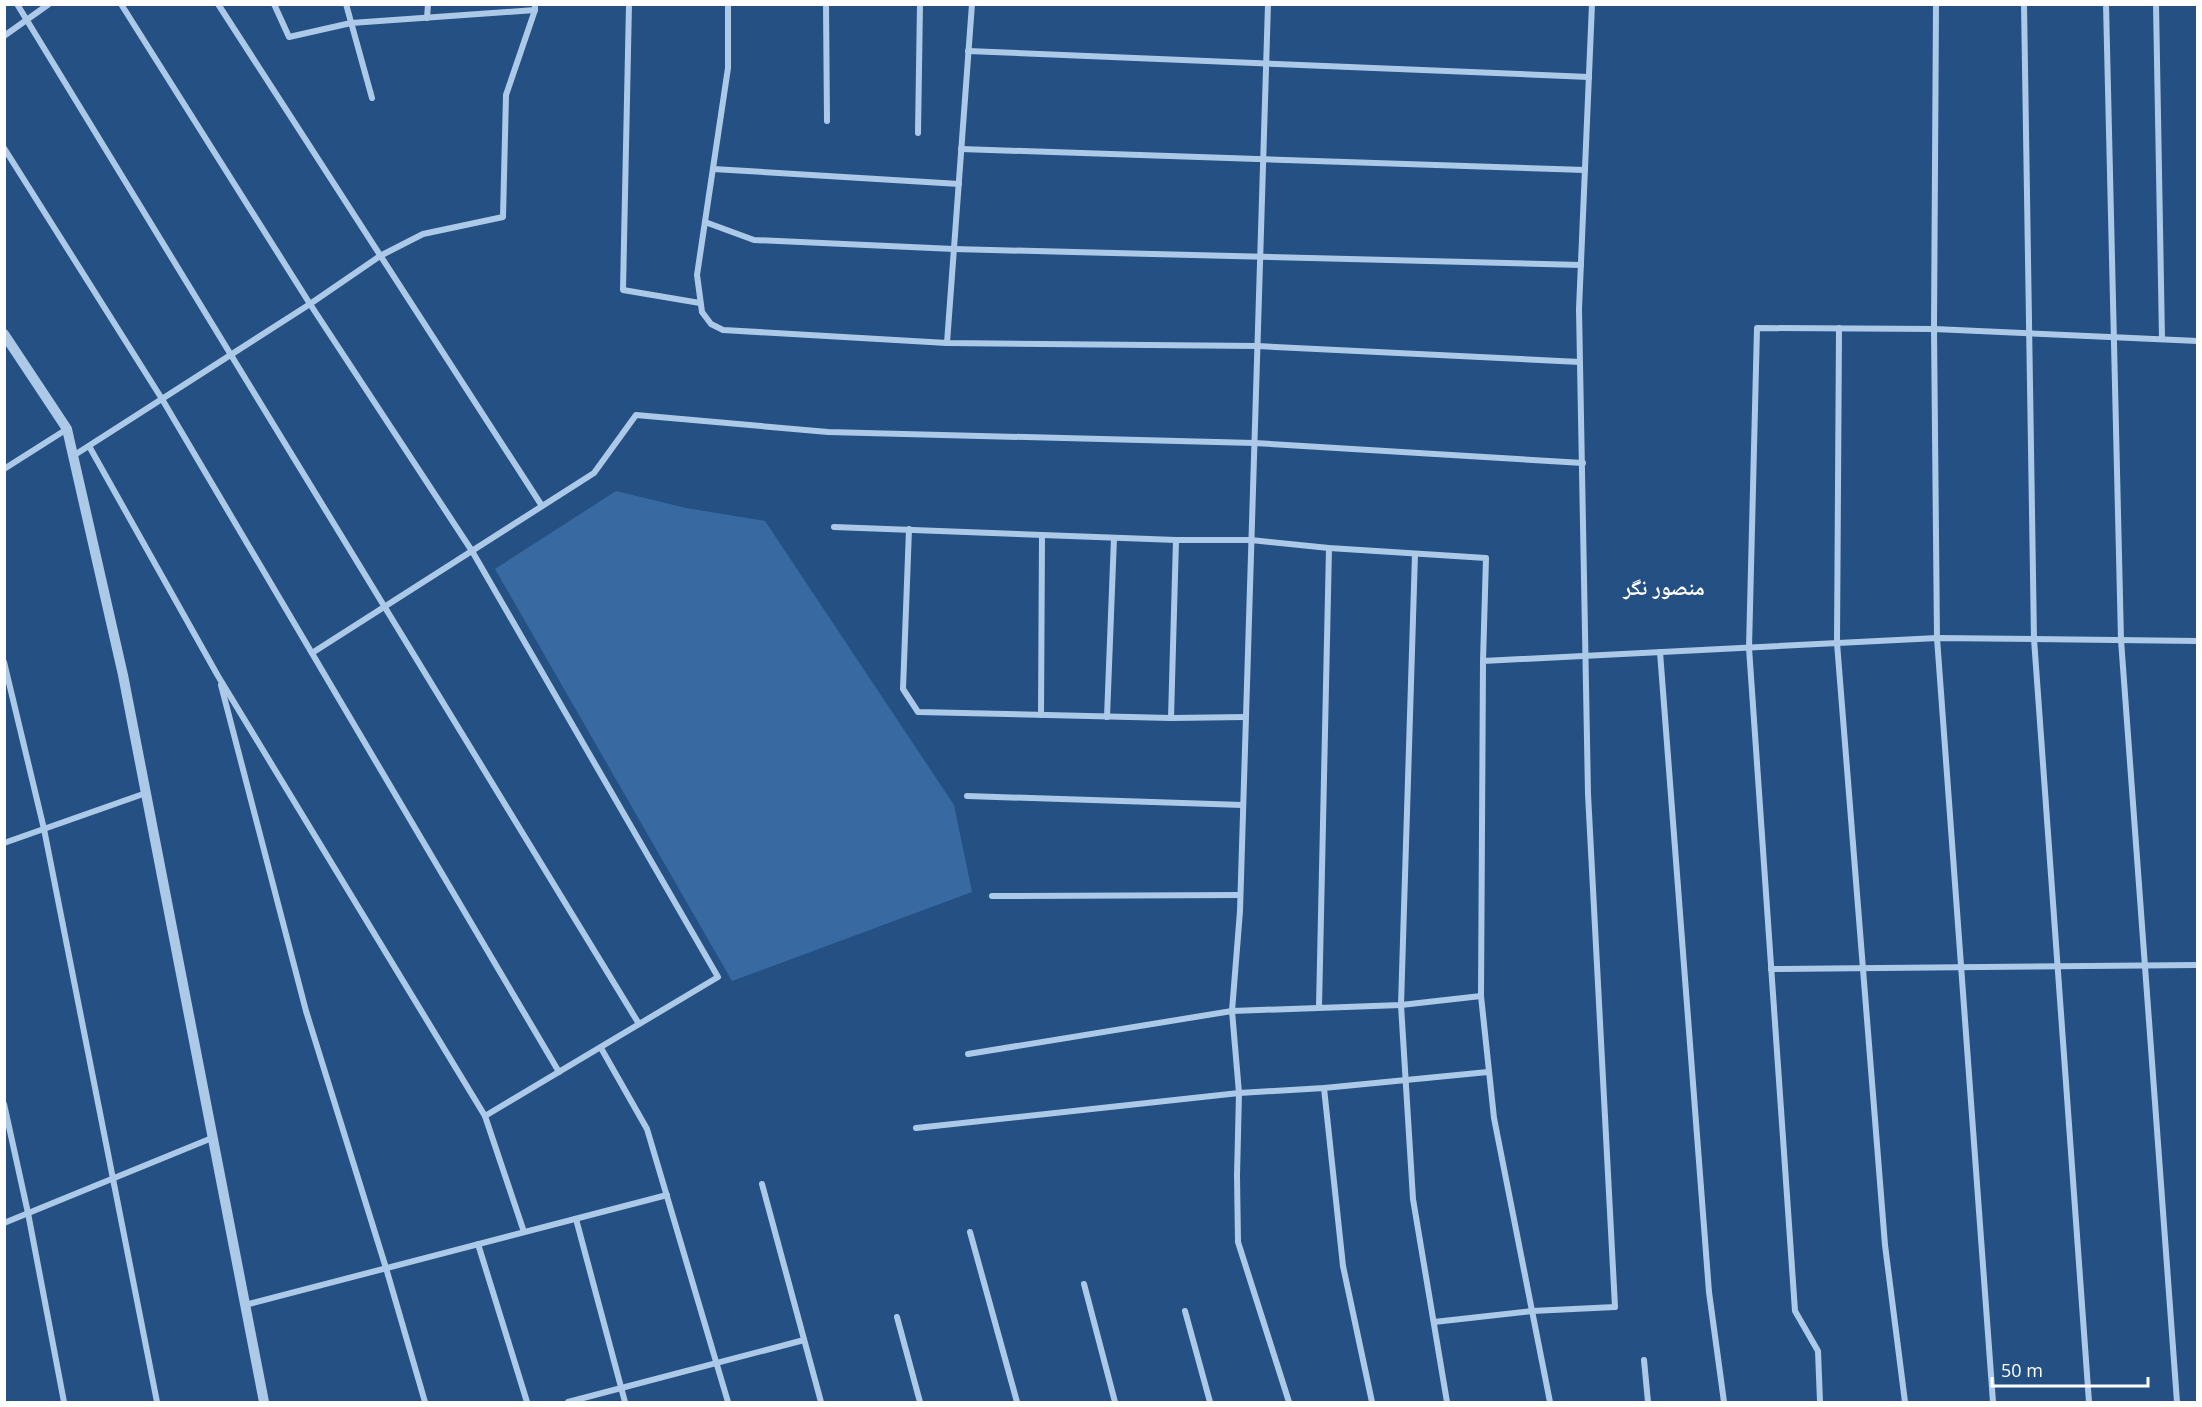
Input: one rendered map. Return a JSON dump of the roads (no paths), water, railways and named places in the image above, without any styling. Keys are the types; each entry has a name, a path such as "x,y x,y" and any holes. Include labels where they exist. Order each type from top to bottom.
{"street":[{"path":"17,4 639,1024"},
{"path":"4,36 49,4"},
{"path":"121,4 310,304 472,551 718,977 485,1116"},
{"path":"218,4 542,506"},
{"path":"73,456 310,304 380,256 423,234 503,217 506,95 535,7 351,23 289,37 273,4"},
{"path":"346,4 372,98"},
{"path":"427,18 428,4"},
{"path":"629,4 623,290 700,303"},
{"path":"729,4 728,68 697,275 702,312 711,324 723,330 947,343 1257,346 1580,362"},
{"path":"826,4 826,120"},
{"path":"918,133 920,4"},
{"path":"947,343 972,4"},
{"path":"1268,4 1240,895 1232,1011 1239,1094 1238,1242 1289,1402"},
{"path":"1434,1322 1532,1311 1615,1307 1587,794 1579,309 1592,4"},
{"path":"1936,4 1934,328 1937,638 1993,1402"},
{"path":"2024,4 2034,639 2089,1402"},
{"path":"2106,4 2121,640 2177,1402"},
{"path":"2156,4 2162,339"},
{"path":"968,51 1589,77"},
{"path":"4,148 162,399 559,1072"},
{"path":"961,149 1585,170"},
{"path":"713,169 959,184"},
{"path":"705,222 754,240 954,249 1581,265"},
{"path":"1820,1402 1818,1351 1795,1311 1749,648 1757,328 1934,328 2198,340"},
{"path":"1839,328 1837,643 1885,1245 1905,1402"},
{"path":"4,334 67,429 123,675 264,1402"},
{"path":"312,653 594,473 636,415 828,432 1254,443 1582,462"},
{"path":"4,469 67,429"},
{"path":"89,446 218,676 485,1116 524,1232"},
{"path":"834,527 1176,540 1251,540 1329,548 1486,558 1483,661 1481,996 1494,1118 1550,1402"},
{"path":"909,530 903,689 918,712 1171,718 1246,717"},
{"path":"1041,715 1042,535"},
{"path":"1107,717 1114,538"},
{"path":"1171,718 1176,540"},
{"path":"1319,1007 1329,548"},
{"path":"1415,554 1401,1005 1413,1199 1447,1402"},
{"path":"1483,661 1937,638 2198,640"},
{"path":"1660,652 1709,1292 1724,1402"},
{"path":"4,662 44,829 157,1402"},
{"path":"218,676 306,1011 425,1402"},
{"path":"4,843 146,793"},
{"path":"967,796 1243,805"},
{"path":"992,896 1240,895"},
{"path":"1771,969 2198,965"},
{"path":"968,1054 1232,1011 1401,1005 1481,996"},
{"path":"601,1048 647,1129 728,1402"},
{"path":"916,1128 1239,1094 1488,1072"},
{"path":"1324,1088 1343,1266 1372,1402"},
{"path":"4,1104 28,1213 64,1402"},
{"path":"4,1223 212,1138"},
{"path":"762,1184 821,1402"},
{"path":"245,1305 667,1195"},
{"path":"576,1219 625,1402"},
{"path":"970,1232 1017,1402"},
{"path":"478,1244 527,1402"},
{"path":"1084,1284 1115,1402"},
{"path":"1185,1311 1210,1402"},
{"path":"897,1317 920,1402"},
{"path":"568,1402 804,1340"},
{"path":"1644,1360 1648,1402"}],"district":[{"name":"منصور نگر","path":"1664,587"}]}
